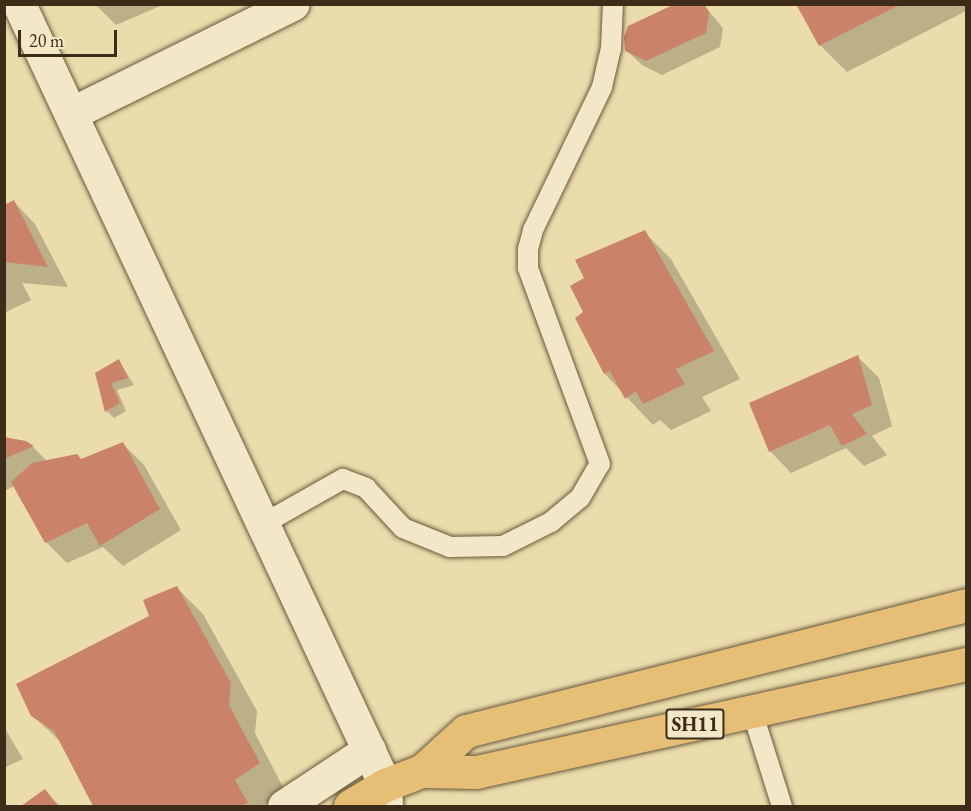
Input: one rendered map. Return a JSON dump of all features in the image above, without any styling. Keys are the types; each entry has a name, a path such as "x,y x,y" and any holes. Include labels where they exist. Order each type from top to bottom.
{"main road":[{"path":"422,771 466,730 966,605"},
{"name":"SH11","path":"350,807 385,796 422,771 476,772 966,664"}],"street":[{"path":"18,4 72,112 369,750 385,796"},
{"path":"72,112 293,4"},
{"path":"284,807 369,750"}],"lane":[{"path":"263,524 343,479 366,488 403,528 450,547 503,546 551,522 580,498 600,464 528,268 528,249 533,230 602,87 611,49 613,4"},
{"path":"752,711 782,807"}],"building":[{"path":"675,4 704,4 709,12 706,33 646,61 625,51 624,37 628,26"},
{"path":"796,4 901,4 819,46"},
{"path":"14,200 48,267 4,262 4,205"},
{"path":"645,230 714,351 676,369 685,384 643,404 636,391 625,399 610,371 604,374 575,318 583,312 570,286 584,278 575,260"},
{"path":"858,355 872,405 852,414 867,434 842,446 830,425 769,452 749,403"},
{"path":"119,359 128,378 111,383 120,403 105,412 95,373"},
{"path":"4,437 26,441 34,446 4,459"},
{"path":"123,442 160,509 100,546 87,523 45,543 11,482 32,463 77,454 81,459"},
{"path":"177,586 231,683 229,705 260,763 235,780 248,803 240,806 93,806 54,731 31,716 16,684 149,616 143,600"},
{"path":"45,789 58,806 21,806"}]}
